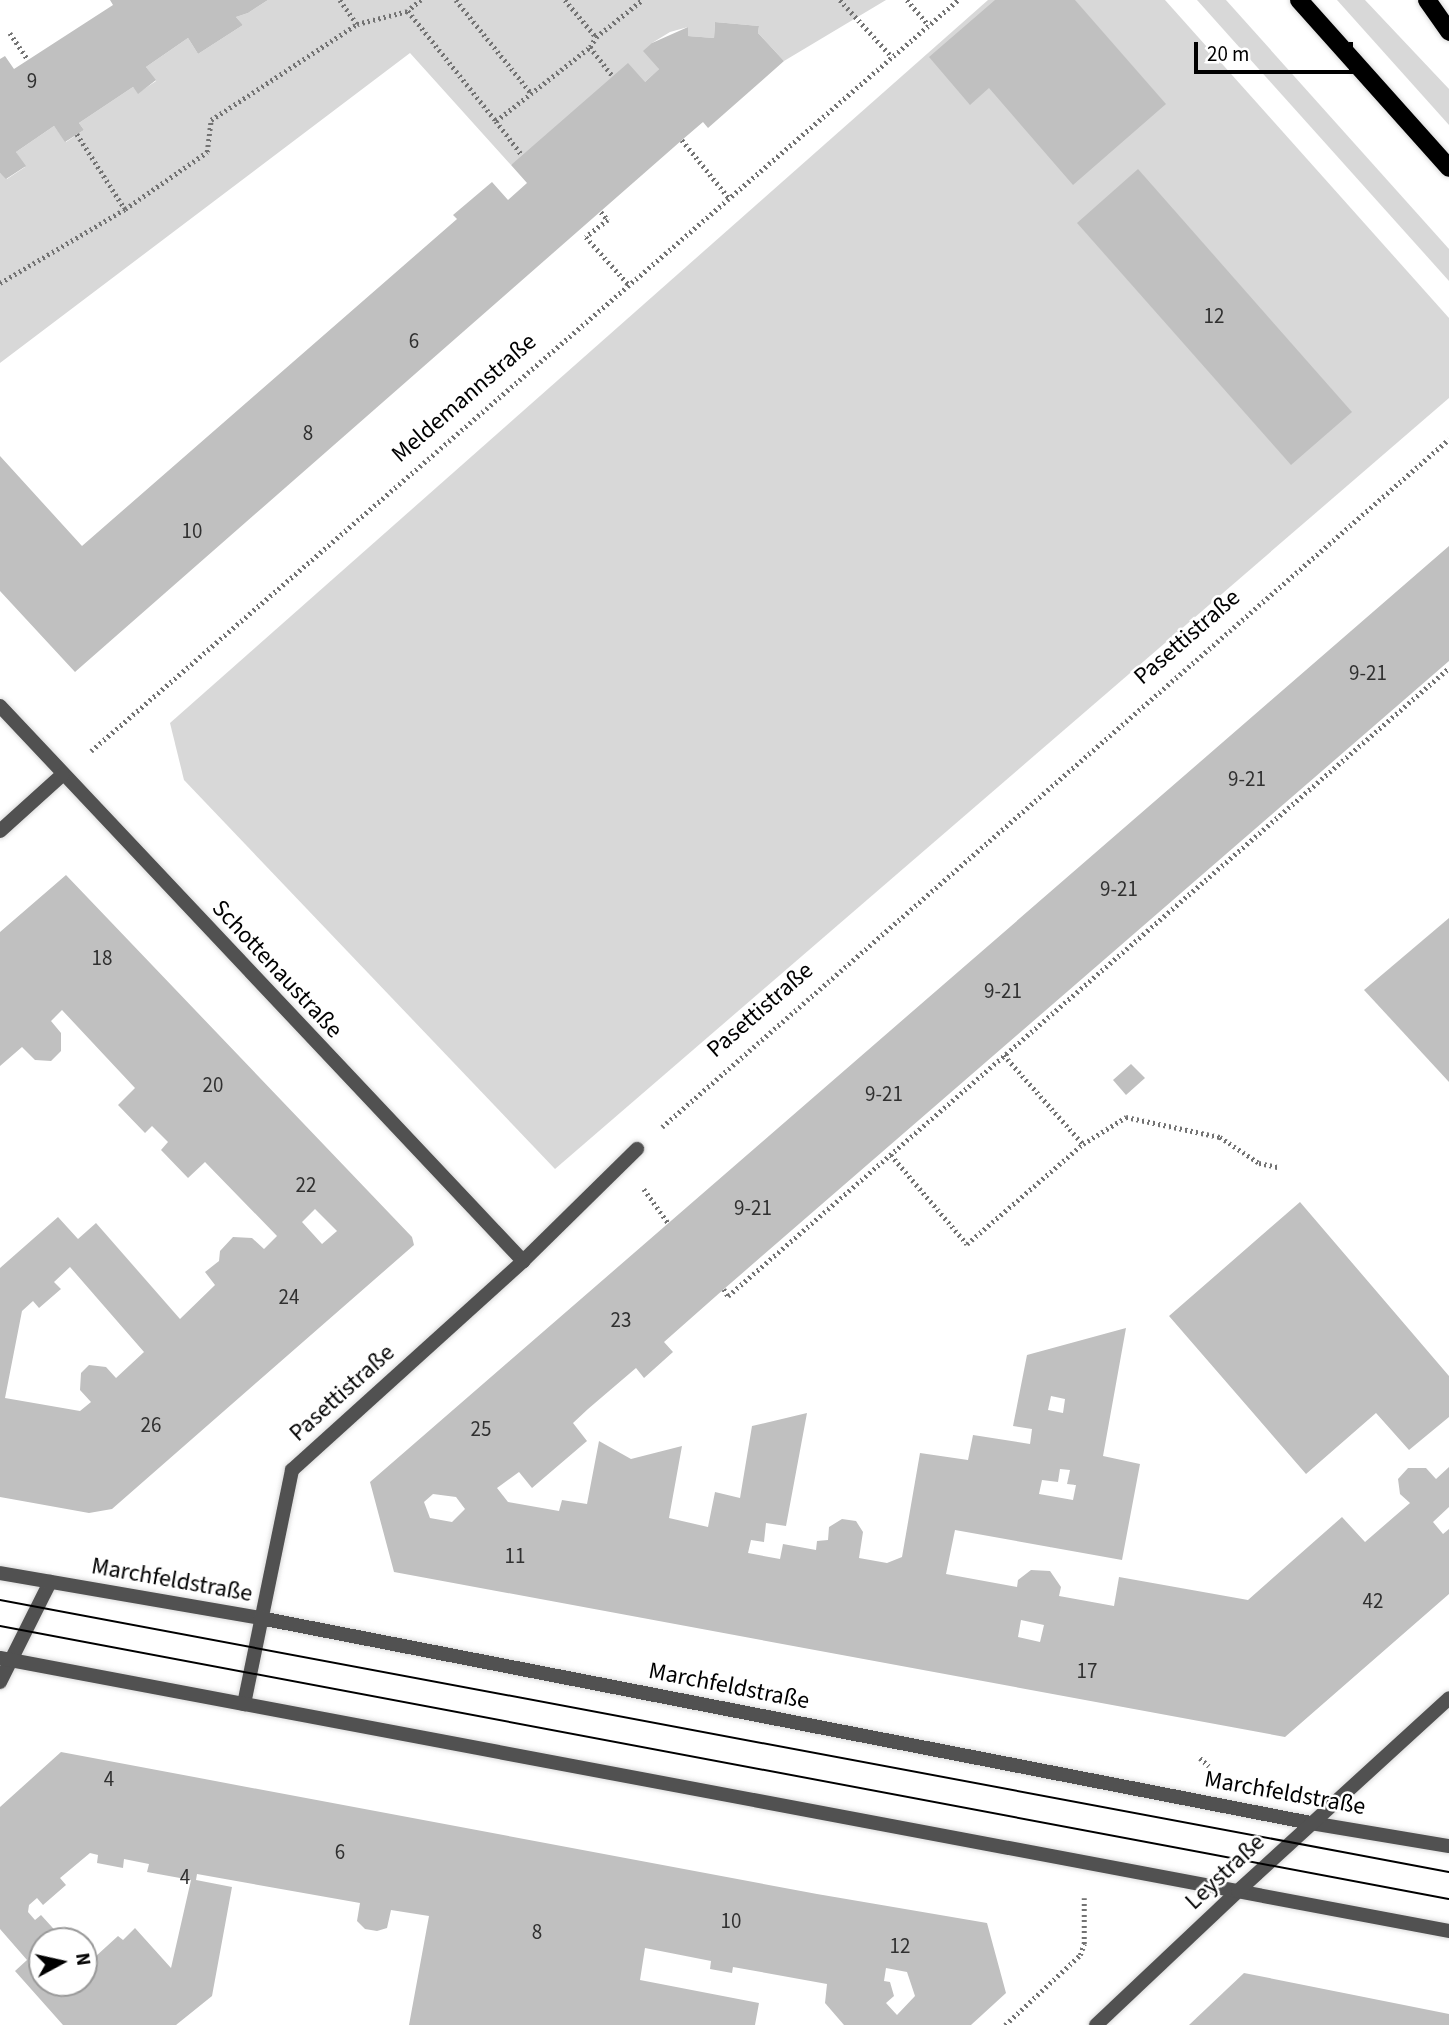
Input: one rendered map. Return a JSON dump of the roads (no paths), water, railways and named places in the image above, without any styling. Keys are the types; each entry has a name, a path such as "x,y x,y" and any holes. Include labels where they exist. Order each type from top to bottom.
{"main road":[{"path":"1299,0 1449,168"},
{"path":"1427,0 1449,32"}],"street":[{"name":"Schottenaustraße","path":"0,706 62,775 523,1261"},
{"path":"0,831 62,775"},
{"name":"Pasettistraße","path":"244,1704 292,1470 523,1261 637,1149"},
{"name":"Marchfeldstraße","path":"0,1573 260,1618 1311,1823 1449,1846"},
{"path":"0,1682 5,1659 50,1582"},
{"path":"5,1659 1449,1931"},
{"name":"Leystraße","path":"1096,2025 1449,1698"}],"tram line":[{"path":"0,1600 1449,1872"},
{"path":"0,1626 1449,1899"}]}
